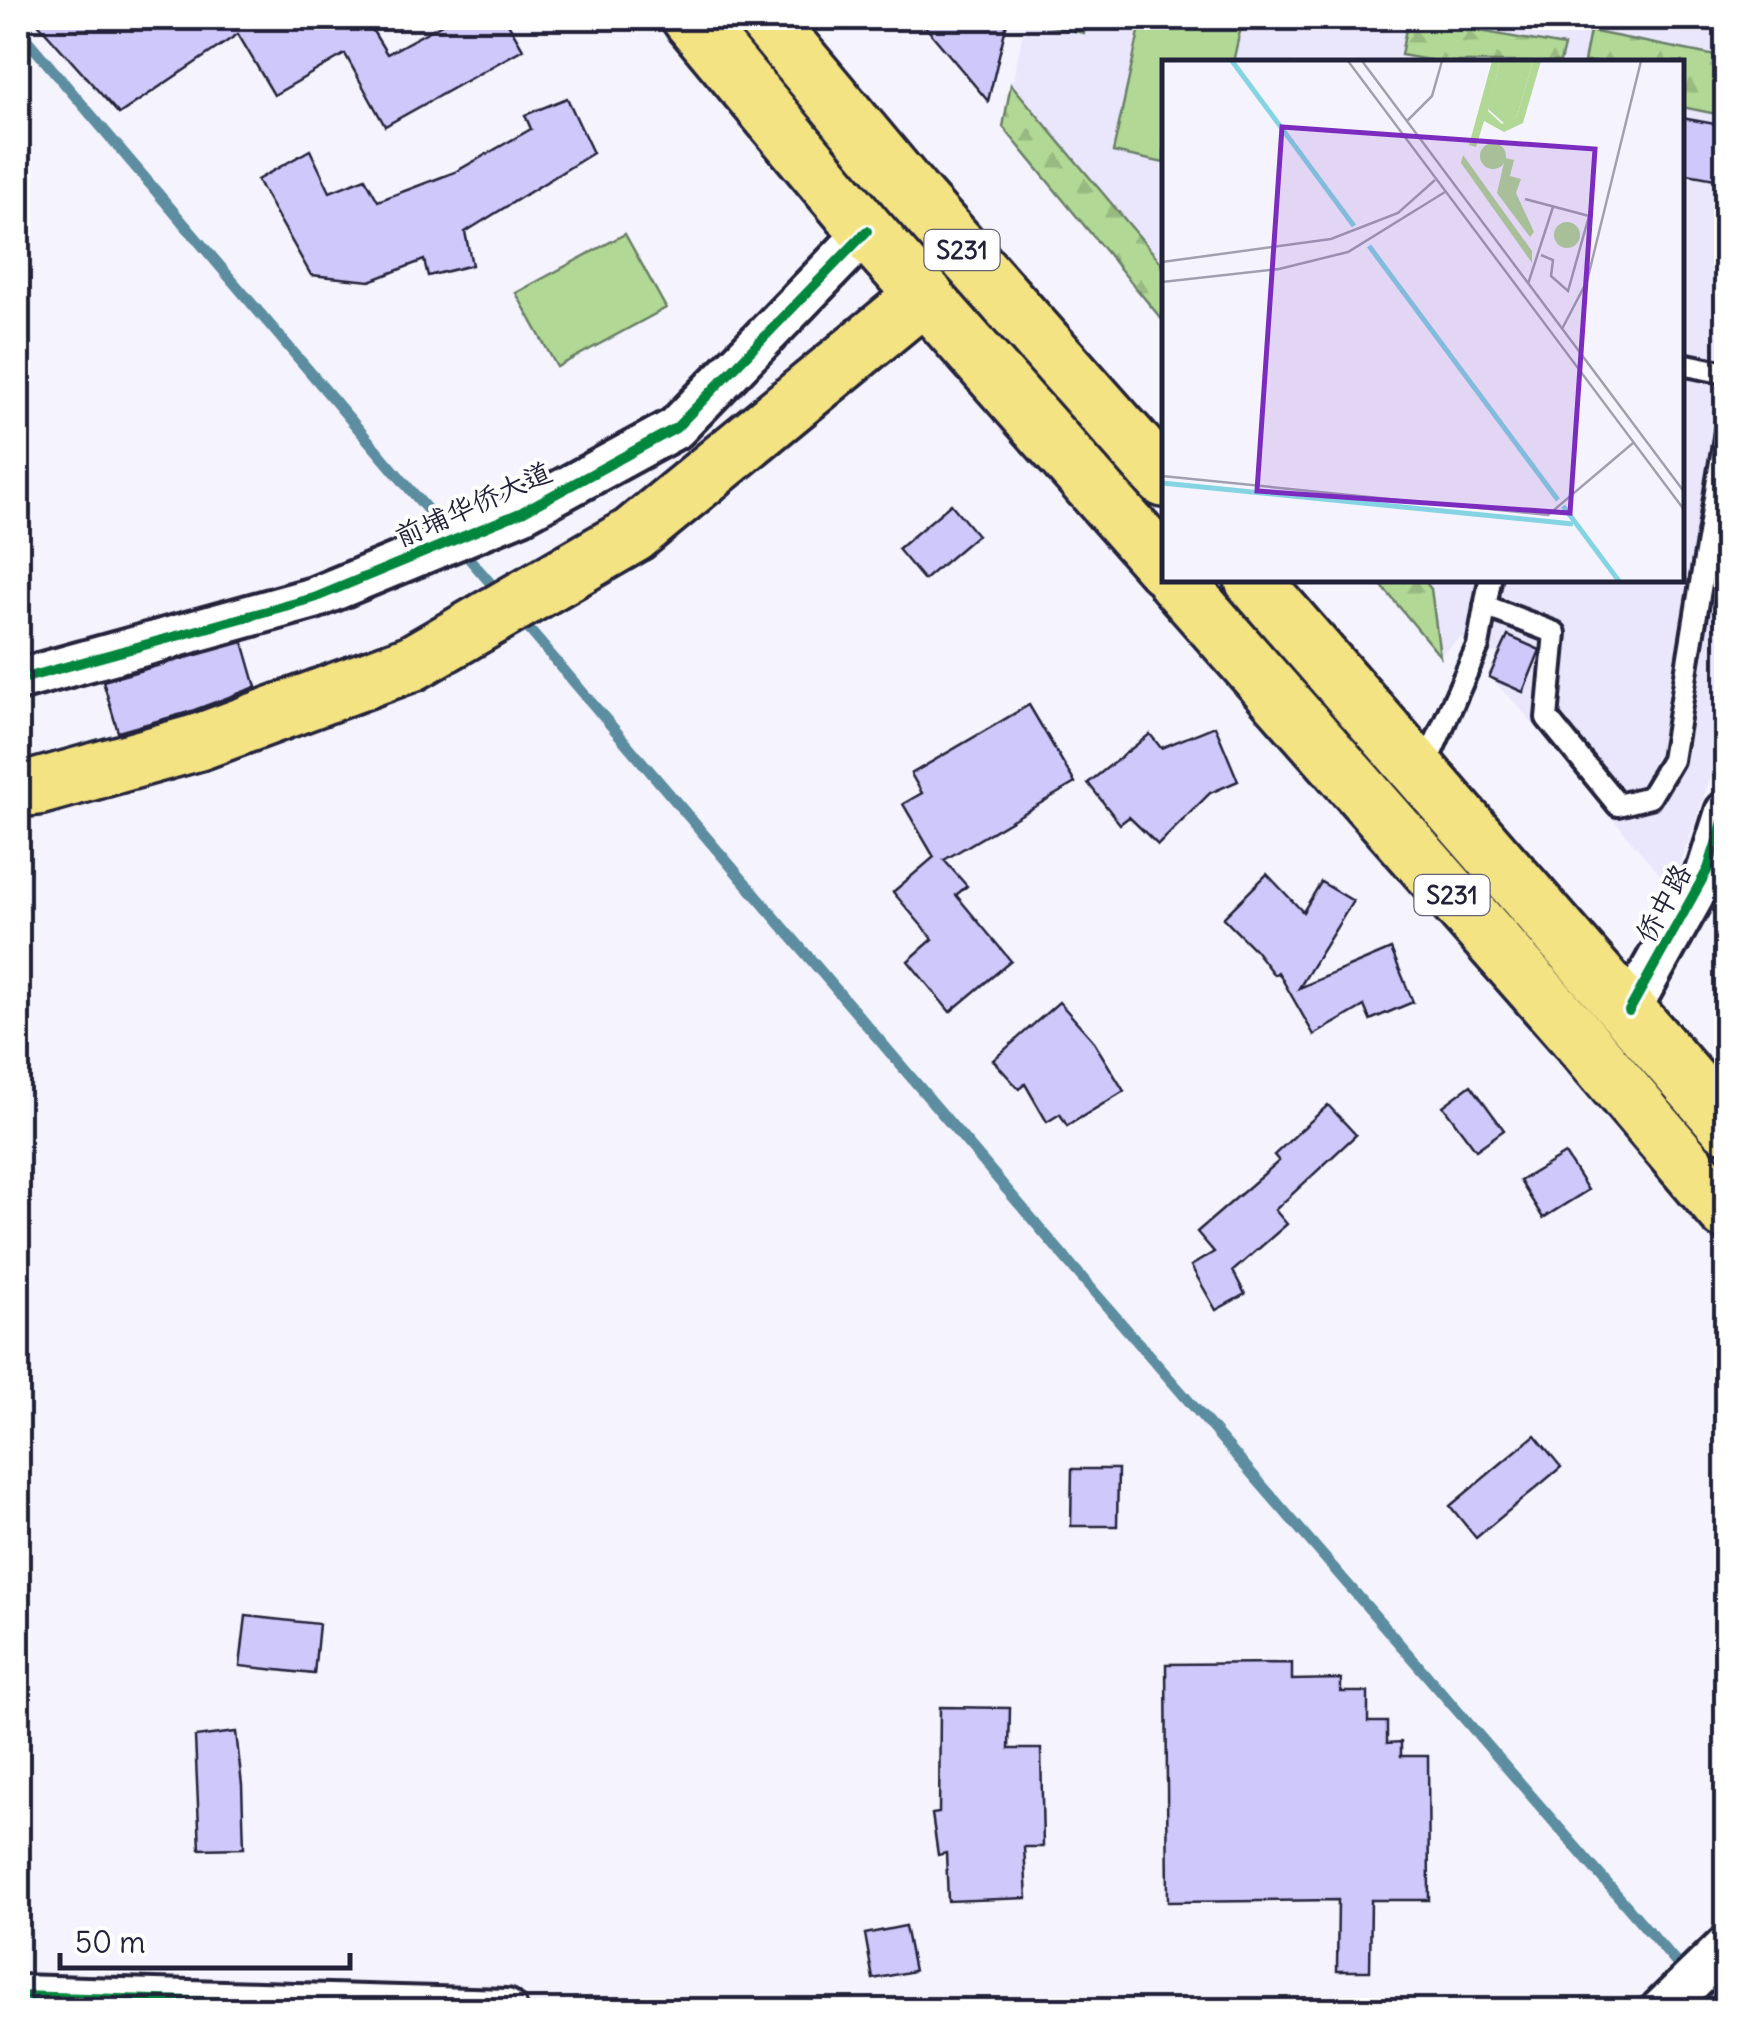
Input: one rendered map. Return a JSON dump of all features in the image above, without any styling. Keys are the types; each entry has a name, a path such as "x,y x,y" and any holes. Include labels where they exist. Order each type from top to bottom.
{"main road":[{"name":"S231","path":"690,18 866,230 1162,565"},
{"name":"S231","path":"765,18 912,194 1162,477"},
{"path":"18,790 199,742 412,663 633,535 925,296"},
{"name":"S231","path":"1177,582 1726,1212"},
{"name":"S231","path":"1255,582 1726,1124"}],"street":[{"name":"前埔华侨大道","path":"18,680 314,598 522,512 676,428 866,230"},
{"name":"侨中路","path":"1628,1010 1708,870 1726,812"},
{"path":"18,1996 506,2010"}],"lane":[{"path":"1684,364 1726,372"},
{"path":"1485,606 1555,633 1548,718 1618,805 1650,797 1672,760 1726,431"},
{"path":"1422,772 1478,646 1490,582"}],"shaded area":[{"path":"1026,18 1726,18 1726,712 1719,752 1676,878 1660,875 1489,677 1499,655 1460,638 1440,656 1379,582 1684,582 1684,60 1162,60 1162,320 1003,127"}],"green space":[{"path":"1042,18 1087,18 1084,33 1041,24"},
{"path":"1142,18 1243,18 1233,60 1162,60 1162,163 1113,152"},
{"path":"1408,18 1564,46 1560,60 1429,60 1401,55"},
{"path":"1590,31 1726,58 1726,116 1684,107 1684,60 1584,60"},
{"path":"1011,84 1162,264 1162,320 1003,127"},
{"path":"625,234 666,308 557,367 516,293"},
{"path":"1379,582 1426,582 1431,589 1440,656"}],"building":[{"path":"33,18 365,18 387,54 453,18 505,18 523,49 385,126 345,54 274,95 238,34 119,114"},
{"path":"918,18 1008,18 988,101"},
{"path":"567,98 593,153 465,232 472,265 428,276 424,260 370,281 311,275 257,180 310,150 330,192 365,178 378,201 455,172 531,129 525,115"},
{"path":"1684,118 1726,126 1726,181 1684,173"},
{"path":"951,504 977,535 924,580 898,549"},
{"path":"1508,636 1540,650 1523,692 1489,677"},
{"path":"243,642 256,687 118,732 103,681"},
{"path":"1029,705 1075,783 944,860 967,886 956,895 1011,961 950,1012 908,961 933,939 893,892 934,857 903,804 922,793 911,774"},
{"path":"1215,726 1238,781 1210,793 1158,845 1129,817 1120,824 1088,783 1150,734 1161,748"},
{"path":"1267,874 1303,912 1321,882 1353,901 1299,988 1391,949 1413,1002 1370,1020 1364,1006 1314,1035 1278,972 1274,975 1223,918"},
{"path":"1059,1002 1092,1039 1124,1091 1067,1126 1060,1114 1047,1122 1025,1084 1019,1089 993,1060"},
{"path":"1471,1085 1504,1130 1476,1150 1443,1106"},
{"path":"1328,1105 1356,1135 1275,1210 1287,1224 1233,1271 1245,1294 1216,1310 1191,1266 1214,1252 1197,1232 1279,1161 1274,1155"},
{"path":"1565,1154 1588,1190 1543,1218 1520,1181"},
{"path":"1535,1435 1561,1467 1476,1538 1450,1506"},
{"path":"1072,1469 1118,1469 1117,1526 1071,1526"},
{"path":"246,1616 319,1624 314,1674 240,1666"},
{"path":"1292,1663 1292,1680 1341,1679 1341,1692 1368,1692 1368,1722 1387,1722 1387,1743 1401,1742 1401,1756 1428,1756 1429,1900 1371,1900 1370,1971 1337,1971 1338,1900 1168,1902 1166,1664"},
{"path":"940,1707 1010,1708 1009,1749 1041,1749 1043,1847 1024,1847 1027,1898 948,1901 946,1853 938,1855 932,1814 939,1813"},
{"path":"236,1732 244,1848 200,1849 195,1737"},
{"path":"905,1926 914,1971 873,1979 865,1934"}],"waterway":[{"path":"18,29 448,534"},
{"path":"460,548 493,586"},
{"path":"527,627 1096,1294 1717,2010"}],"cycle path":[{"path":"18,680 314,598 522,512 676,428 867,231"},
{"path":"1629,1011 1708,869 1726,812"},
{"path":"18,1996 506,2010"}]}
